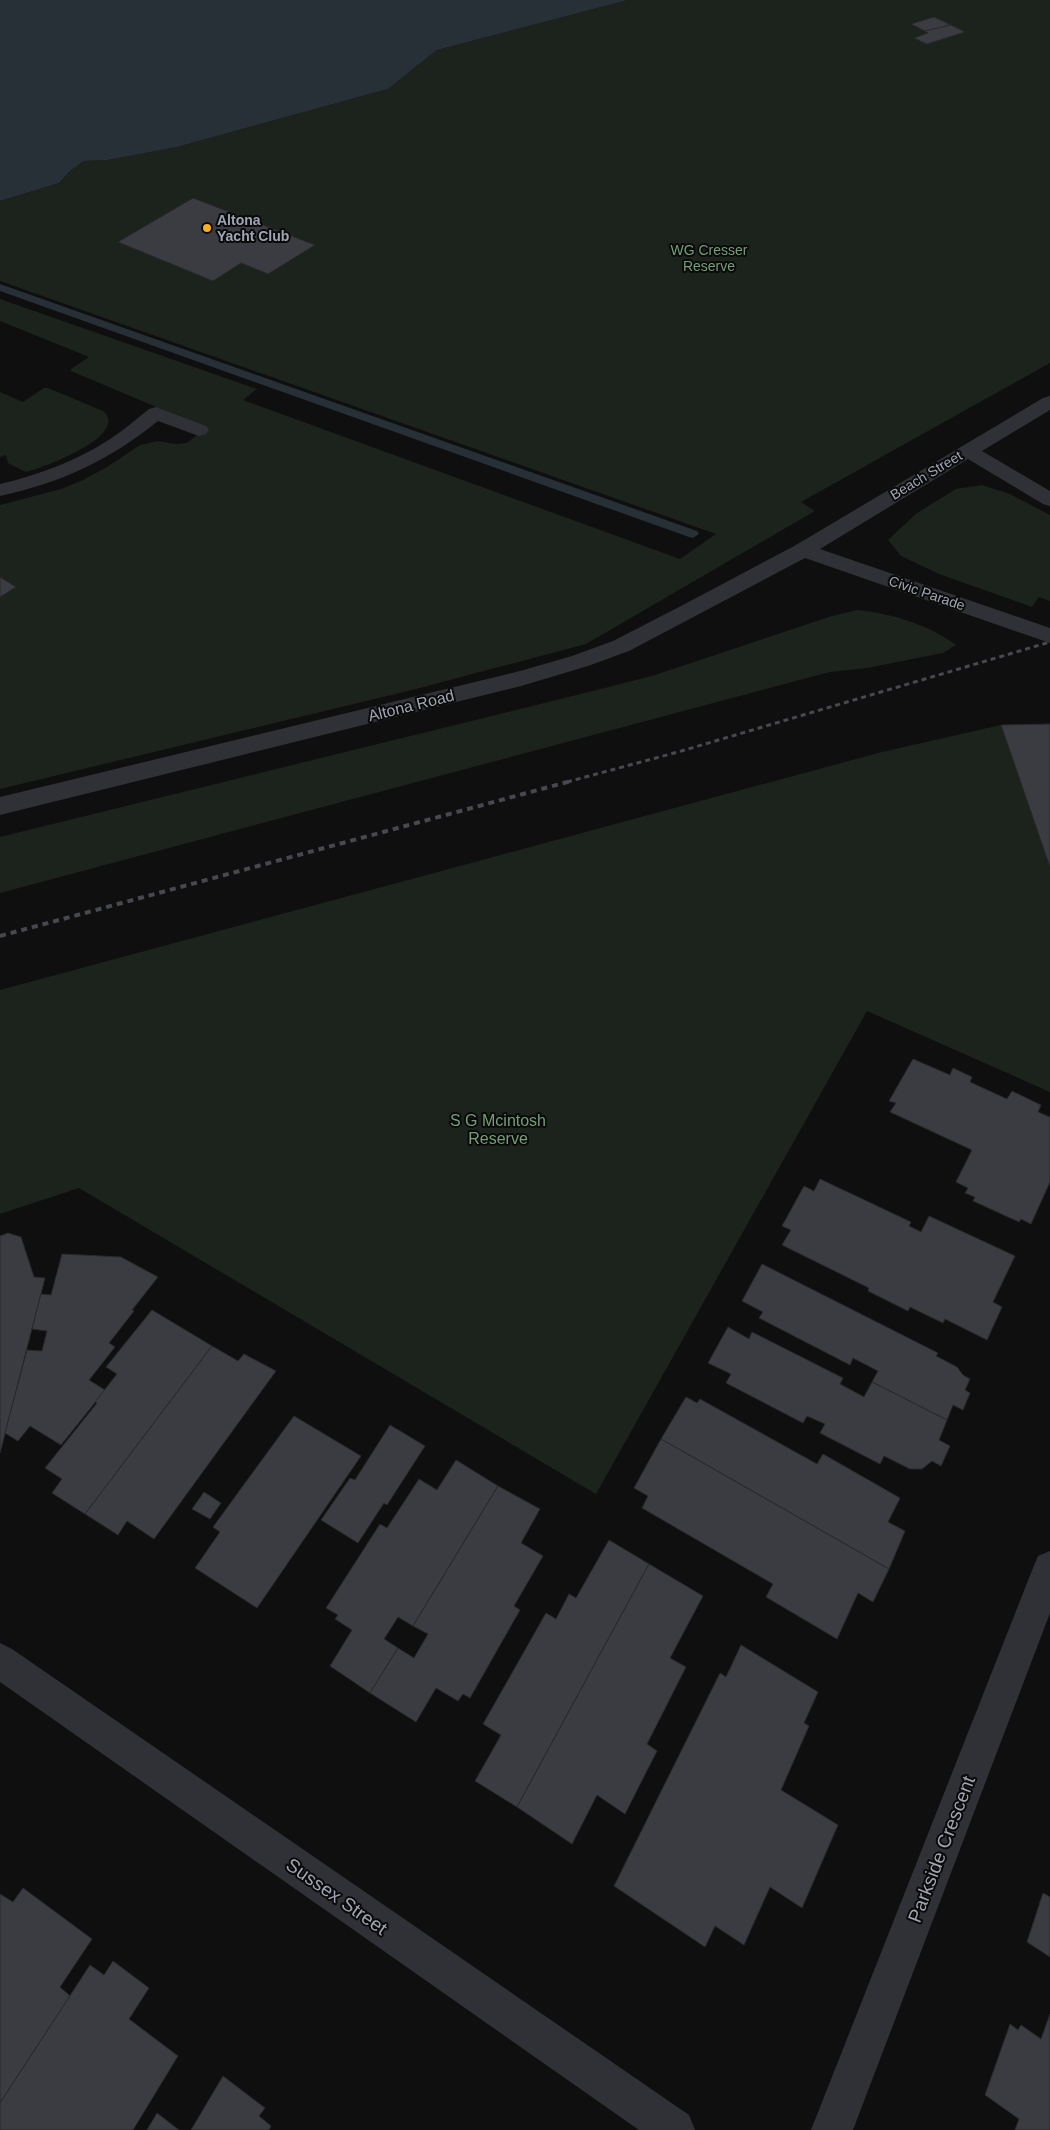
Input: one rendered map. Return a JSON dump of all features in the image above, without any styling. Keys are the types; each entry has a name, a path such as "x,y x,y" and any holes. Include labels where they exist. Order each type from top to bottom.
{"street":[{"name":"Beach Street","path":"803,550 1050,402"},
{"path":"0,490 23,485 90,457 115,444 156,413 199,430"},
{"path":"967,450 1050,500"},
{"name":"Civic Parade","path":"803,550 1050,636"},
{"name":"Altona Road","path":"0,806 580,662 621,646 803,550"},
{"name":"Parkside Crescent","path":"832,2130 1050,1568"},
{"name":"Sussex Street","path":"0,1661 674,2130"}],"green space":[{"name":"WG Cresser Reserve","path":"628,0 1050,0 1050,363 801,502 815,511 586,644 416,689 0,789 0,597 16,587 0,577 0,505 61,489 81,481 107,467 140,445 158,441 175,444 187,443 206,428 71,371 71,369 89,357 0,321 0,299 257,389 243,400 680,559 716,534 0,281 0,201 59,183 70,171 84,161 108,160 177,147 388,89 437,50"},
{"path":"44,388 103,411 108,420 105,430 95,440 81,449 26,472 8,463 6,455 0,457 0,392 23,402"},
{"path":"982,485 1010,494 1050,515 1050,601 1039,597 1032,607 939,574 901,556 888,540 917,513 956,489"},
{"path":"857,610 909,621 934,632 956,645 943,653 867,668 830,672 0,893 0,837 655,675 832,616"},
{"name":"S G Mcintosh Reserve","path":"1001,725 1050,867 1050,1092 867,1011 596,1494 79,1188 0,1214 0,990 882,752"}],"shaded area":[{"path":"0,0 628,0 437,50 388,89 177,147 108,160 84,161 70,171 59,183 0,201"}],"building":[{"path":"934,17 951,25 925,31 911,24"},
{"path":"951,25 965,32 927,44 914,38 928,33 925,31"},
{"name":"Altona Yacht Club","path":"193,198 315,245 268,274 241,263 213,281 118,242"},
{"path":"0,577 16,587 0,597"},
{"path":"1050,724 1050,867 1001,725"},
{"path":"913,1059 950,1075 953,1068 972,1077 970,1082 1007,1099 1012,1091 1041,1105 1038,1112 1050,1117 1050,1182 1031,1224 1021,1219 1019,1222 973,1201 975,1197 965,1193 968,1188 956,1182 972,1150 890,1112 896,1103 889,1101"},
{"path":"820,1179 911,1222 909,1226 921,1232 929,1216 1015,1256 993,1302 1002,1307 987,1340 945,1319 943,1323 910,1307 908,1311 868,1291 869,1288 782,1245 791,1230 782,1226 804,1186 814,1191"},
{"path":"8,1233 21,1237 34,1277 45,1278 0,1453 0,1236"},
{"path":"62,1254 121,1257 158,1277 109,1343 115,1347 89,1380 105,1390 61,1445 30,1426 18,1441 5,1433 27,1350 42,1351 47,1331 32,1329 41,1294 51,1295"},
{"path":"762,1264 938,1353 936,1356 957,1367 963,1375 970,1379 965,1390 970,1393 963,1410 953,1405 947,1420 872,1382 878,1371 853,1358 850,1365 759,1318 763,1312 742,1301"},
{"path":"152,1310 212,1346 85,1514 52,1493 62,1479 45,1468 97,1403 95,1402 117,1374 106,1367"},
{"path":"728,1327 749,1339 752,1332 843,1378 840,1384 864,1397 872,1382 947,1420 939,1440 950,1446 941,1466 932,1461 922,1469 910,1469 884,1456 880,1464 820,1433 825,1424 807,1416 803,1423 726,1383 731,1374 708,1363"},
{"path":"212,1346 238,1361 244,1354 276,1371 154,1539 127,1521 118,1535 85,1514"},
{"path":"686,1397 697,1403 700,1399 817,1464 823,1454 900,1498 888,1522 905,1531 889,1569 661,1439"},
{"path":"294,1416 361,1456 257,1608 195,1568 220,1532 213,1527"},
{"path":"390,1425 425,1446 387,1505 384,1503 358,1543 321,1520 350,1478 355,1480"},
{"path":"661,1439 889,1569 873,1602 858,1593 837,1639 766,1597 773,1584 642,1508 648,1496 634,1488"},
{"path":"456,1460 498,1486 413,1626 398,1617 384,1639 398,1648 370,1693 330,1666 352,1630 335,1619 338,1615 326,1608 380,1524 387,1528 419,1479 437,1490"},
{"path":"498,1486 540,1509 521,1543 543,1556 514,1606 520,1610 470,1698 463,1694 458,1701 436,1688 416,1722 370,1693 398,1648 414,1658 428,1634 413,1626"},
{"path":"204,1492 221,1503 210,1519 192,1509"},
{"path":"609,1540 649,1564 517,1807 475,1781 501,1735 483,1724 546,1613 556,1619 569,1594 576,1598"},
{"path":"649,1564 703,1596 670,1658 686,1667 647,1744 657,1751 625,1814 597,1795 572,1844 517,1807"},
{"path":"741,1645 818,1692 804,1723 809,1726 781,1790 838,1825 802,1908 770,1887 744,1945 715,1926 705,1947 614,1886 720,1673 726,1677"},
{"path":"23,1888 92,1939 60,1987 70,1996 0,2103 0,1894 13,1902"},
{"path":"1043,1893 1050,1897 1050,1957 1027,1942"},
{"path":"113,1961 149,1988 129,2019 178,2056 133,2130 0,2130 0,2103 90,1965 104,1975"},
{"path":"1050,2014 1050,2130 1015,2130 1019,2119 985,2095 1010,2024 1018,2030 1021,2025 1041,2039"},
{"path":"223,2076 265,2108 259,2116 271,2126 269,2130 191,2130"},
{"path":"157,2113 179,2130 147,2130"}],"waterway":[{"path":"0,287 693,534"}],"railway":[{"path":"567,782 678,752 1050,642"},
{"path":"0,936 571,781"}],"place":[{"name":"Altona Yacht Club","path":"207,228"}]}
